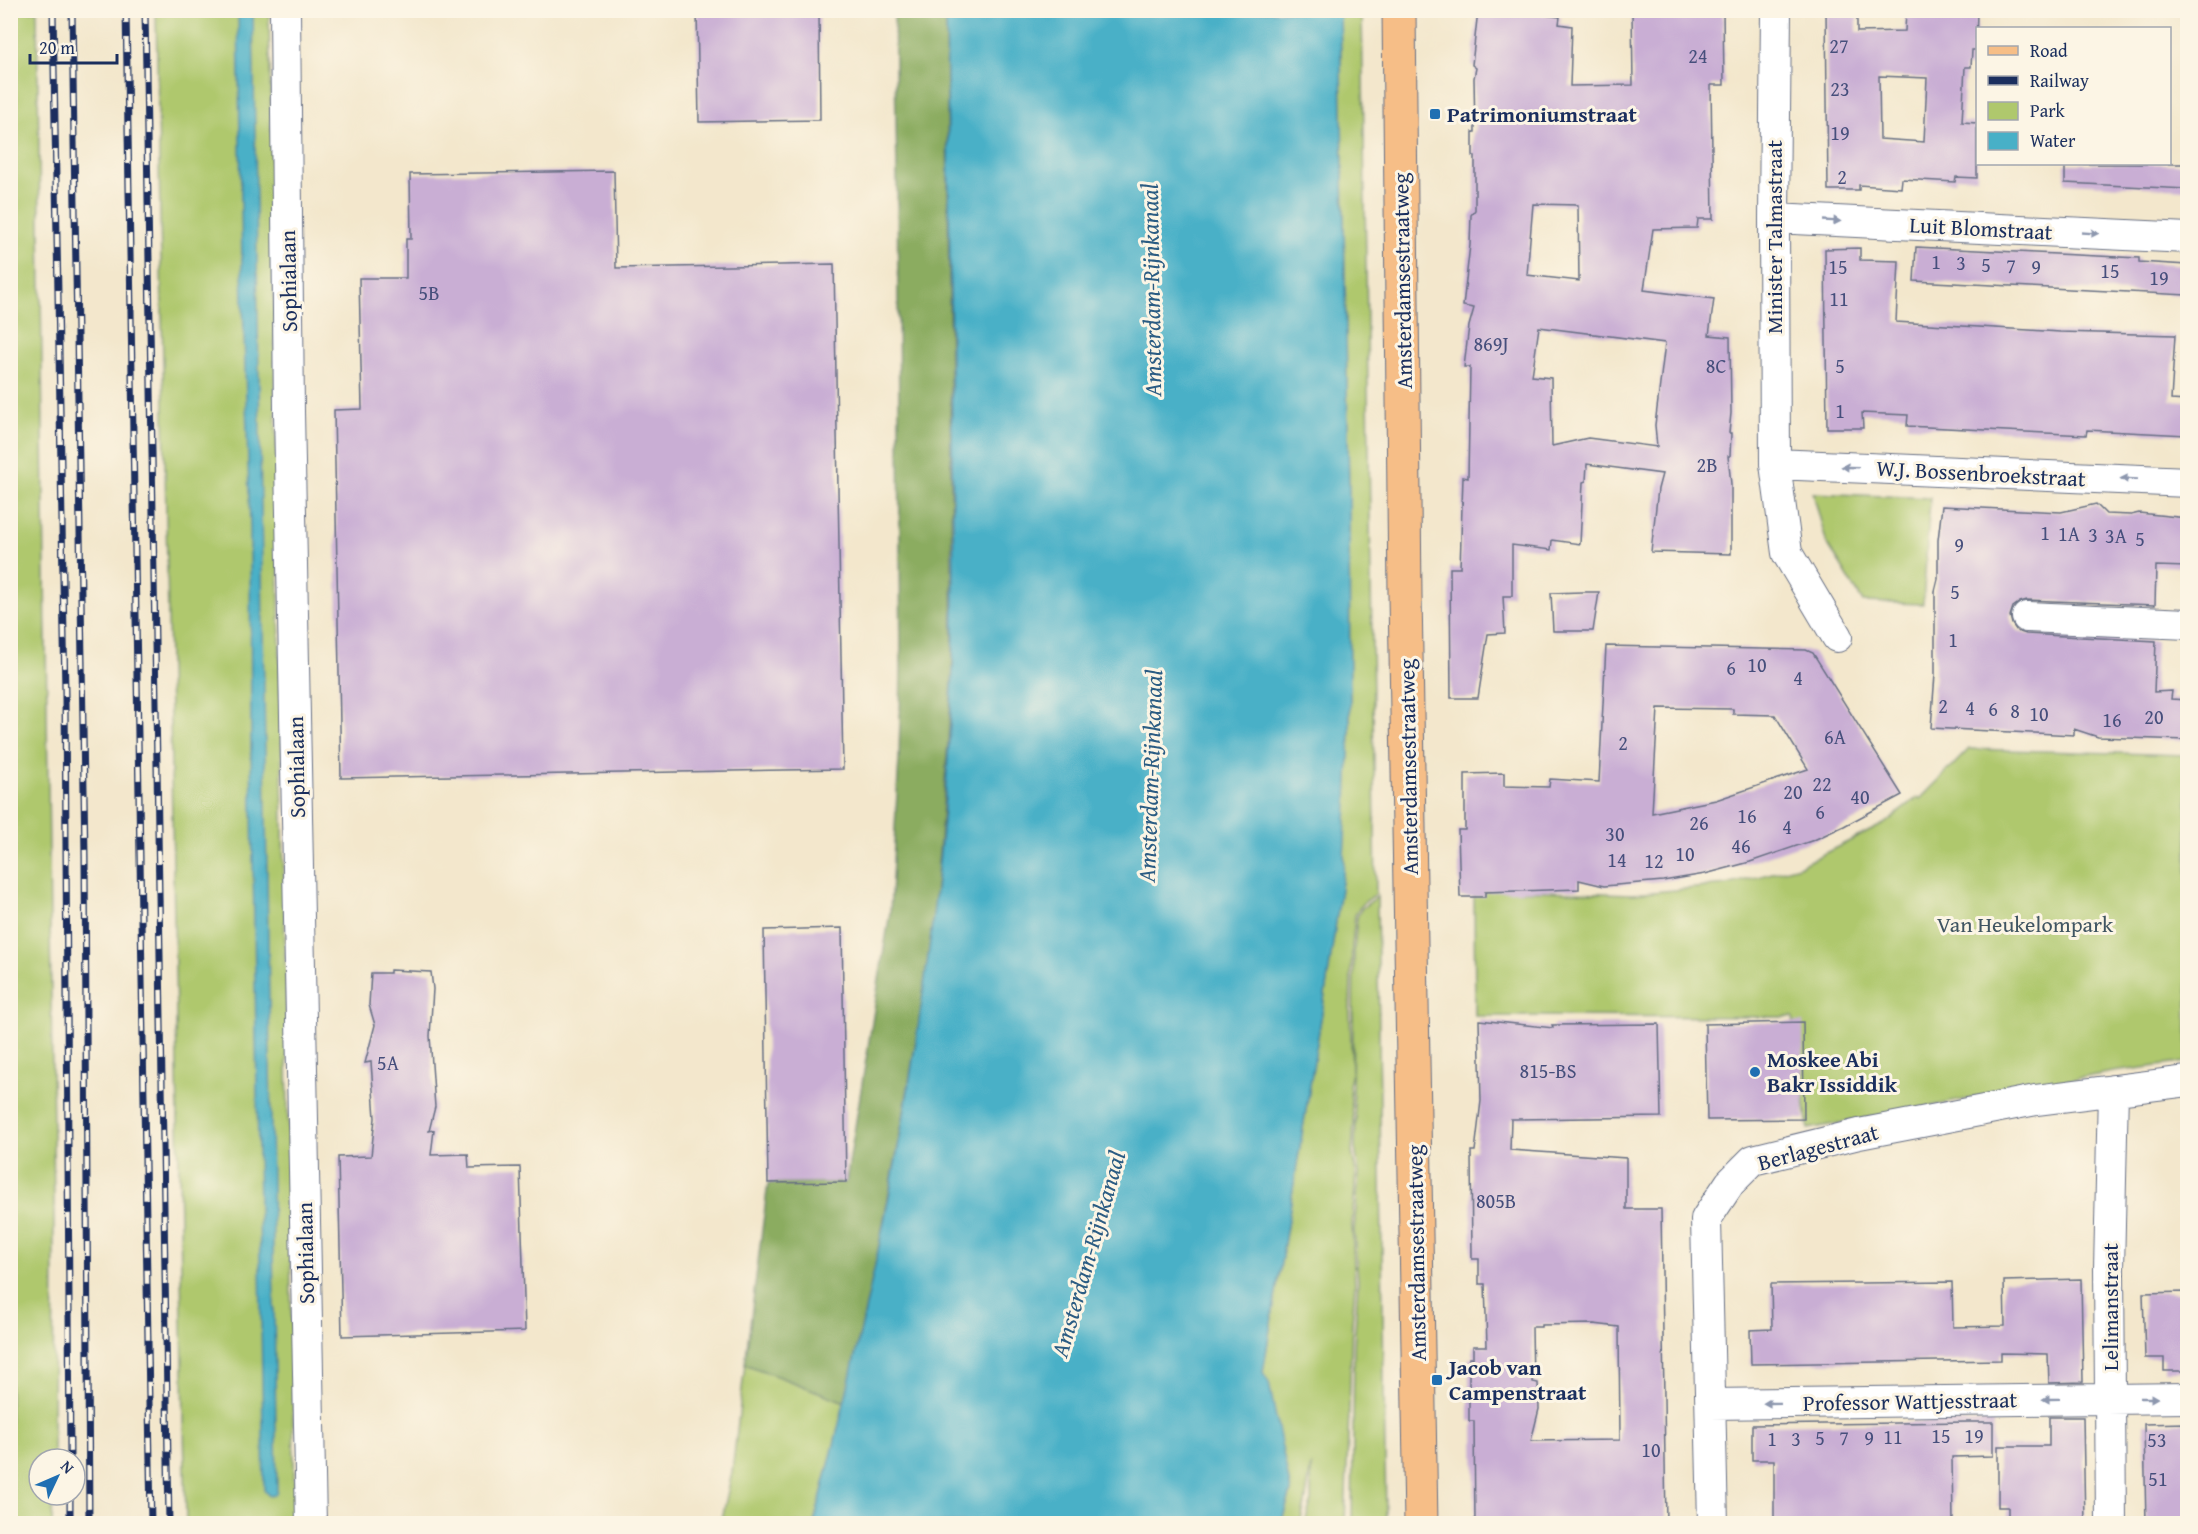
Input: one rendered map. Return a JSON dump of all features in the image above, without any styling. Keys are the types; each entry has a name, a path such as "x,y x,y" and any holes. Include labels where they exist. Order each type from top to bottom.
{"main road":[{"name":"Amsterdamsestraatweg","path":"1399,10 1406,619 1421,1524"}],"street":[{"name":"Sophialaan","path":"285,10 289,412 311,1524"},
{"name":"Minister Talmastraat","path":"1776,10 1775,464 1786,553 1837,637"},
{"name":"Luit Blomstraat","path":"1774,218 2187,238"},
{"name":"W.J. Bossenbroekstraat","path":"1775,464 2187,482"},
{"path":"2027,617 2187,624"},
{"name":"Berlagestraat","path":"1713,1524 1706,1219 1730,1183 1754,1160 1870,1132 2036,1100 2187,1081"},
{"name":"Lelimanstraat","path":"2111,1524 2109,1269 2112,1090"},
{"name":"Professor Wattjesstraat","path":"1711,1404 2187,1398"}],"green space":[{"path":"10,11 37,11 54,1204 53,1447 27,1447 27,1507 53,1507 52,1524 10,1523"},
{"path":"156,11 269,11 295,1523 186,1523"},
{"path":"894,11 946,11 953,668 934,912 921,1010 876,1261 845,1402 745,1364 768,1183 846,1182 890,912 899,759 901,671"},
{"path":"1340,11 1362,11 1376,894 1362,904 1355,915 1352,947 1350,1012 1352,1073 1349,1085 1354,1123 1352,1152 1356,1172 1352,1226 1355,1284 1345,1523 1305,1523 1311,1502 1311,1465 1300,1523 1281,1523 1291,1492 1263,1372 1343,875 1350,730 1349,491"},
{"path":"1813,493 1930,498 1923,604 1863,602 1826,541"},
{"name":"Van Heukelompark","path":"1969,749 2187,755 2187,1062 2113,1072 1808,1129 1793,1017 1475,1016 1474,889 1633,894 1727,885 1799,866 1884,824 1918,797 1920,799"},
{"path":"1377,897 1386,1523 1352,1524 1354,1348 1358,1281 1354,1230 1359,1173 1355,1148 1356,1118 1352,1091 1354,950 1357,917 1362,908"},
{"path":"745,1364 845,1402 814,1523 721,1524 732,1472"}],"water":[{"path":"238,11 253,11 277,1491 275,1495 269,1496 264,1490 251,753 250,528 242,269"},
{"name":"Amsterdam-Rijnkanaal","path":"946,11 1340,11 1349,491 1350,730 1343,875 1263,1372 1269,1383 1291,1492 1281,1523 814,1523 865,1313 906,1101 923,994 947,778 954,611"}],"building":[{"path":"697,10 819,10 820,120 699,122"},
{"path":"1478,10 1520,10 1519,12 1560,17 1559,24 1572,26 1570,86 1633,85 1632,10 1723,10 1724,85 1711,85 1713,219 1698,219 1697,228 1653,229 1644,290 1714,299 1709,335 1730,337 1729,433 1731,433 1730,456 1728,456 1731,484 1731,554 1651,552 1658,489 1662,474 1587,464 1586,481 1583,482 1580,544 1552,540 1551,550 1512,545 1512,596 1503,596 1505,633 1488,634 1478,698 1451,698 1450,568 1460,568 1463,477 1468,478 1470,367 1464,367 1469,326 1474,308 1463,306 1471,215 1475,210 1473,132 1475,132 1474,78 1476,68 1472,65","holes":["1533,204 1578,205 1579,281 1527,275","1539,327 1665,343 1655,425 1657,447 1588,438 1552,446 1551,378 1532,376"]},
{"path":"1826,10 1857,10 1857,32 1905,31 1906,10 1977,10 1976,50 1972,50 1971,67 1965,67 1962,122 1976,123 1977,178 1956,177 1955,182 1902,179 1901,188 1859,185 1859,190 1828,190","holes":["1879,76 1927,78 1924,142 1880,139"]},
{"path":"2187,164 2187,189 2065,183 2065,165"},
{"path":"614,171 616,268 834,264 843,769 341,778 334,410 362,409 359,278 406,278 406,239 411,239 410,174"},
{"path":"1916,247 2139,258 2139,262 2187,265 2187,295 1914,281"},
{"path":"1860,248 1860,260 1899,261 1896,322 2060,332 2175,335 2171,400 2187,401 2187,435 2087,430 2086,435 1907,426 1908,415 1862,413 1863,428 1827,428 1825,249"},
{"path":"2096,504 2106,514 2139,513 2187,518 2187,567 2156,566 2155,605 2027,600 2013,607 2010,616 2012,624 2017,631 2026,634 2156,641 2154,692 2172,691 2171,699 2187,700 2187,740 2098,737 2074,729 2074,735 1931,728 1935,674 1935,591 1938,579 1938,540 1942,506 2061,512"},
{"path":"1599,592 1593,631 1553,631 1551,593"},
{"path":"1606,646 1806,650 1813,653 1902,795 1814,840 1750,862 1705,874 1663,881 1604,886 1579,880 1579,889 1485,892 1485,897 1460,897 1458,830 1465,830 1465,774 1504,773 1504,786 1549,787 1550,779 1599,782","holes":["1658,708 1733,709 1733,714 1775,715 1808,769 1716,800 1652,813"]},
{"path":"842,928 846,1182 768,1183 764,930"},
{"path":"390,970 431,972 433,989 430,1036 435,1107 429,1131 434,1130 431,1155 468,1154 469,1168 520,1167 525,1331 342,1336 338,1157 371,1156 375,1118 371,1062 365,1063 375,1025 369,1005 371,973 390,973"},
{"path":"1479,1020 1553,1028 1552,1025 1659,1024 1661,1117 1511,1119 1510,1150 1626,1158 1626,1209 1661,1209 1666,1524 1475,1524 1474,1421 1469,1421 1469,1358 1473,1358 1473,1346 1487,1346 1485,1284 1479,1284 1479,1259 1472,1259 1471,1151 1475,1151 1481,1101","holes":["1594,1324 1619,1327 1620,1440 1531,1441 1539,1409 1538,1383 1533,1382 1532,1327"]},
{"name":"Moskee Abi Bakr Issiddik","path":"1803,1022 1804,1119 1707,1120 1705,1024"},
{"path":"2081,1279 2083,1382 2049,1383 2048,1354 2001,1353 2001,1360 1751,1364 1750,1330 1772,1329 1771,1284 1952,1282 1953,1327 2005,1326 2004,1281"},
{"path":"2187,1292 2187,1371 2164,1371 2164,1358 2145,1358 2143,1293"},
{"path":"2049,1417 2083,1417 2085,1524 2008,1524 2008,1507 1998,1507 1998,1446 2049,1446"},
{"path":"1993,1422 1993,1456 1952,1457 1953,1524 1774,1524 1774,1460 1752,1460 1752,1425"},
{"path":"2187,1423 2187,1524 2146,1524 2144,1424"}],"railway":[{"path":"53,10 65,693 70,1447"},
{"path":"72,10 85,857 89,1524"},
{"path":"126,10 151,1524"},
{"path":"145,10 169,1524"},
{"path":"70,1507 70,1524"}],"place":[{"name":"Patrimoniumstraat","path":"1435,114"},
{"name":"Moskee Abi Bakr Issiddik","path":"1755,1072"},
{"name":"Jacob van Campenstraat","path":"1437,1380"}]}
